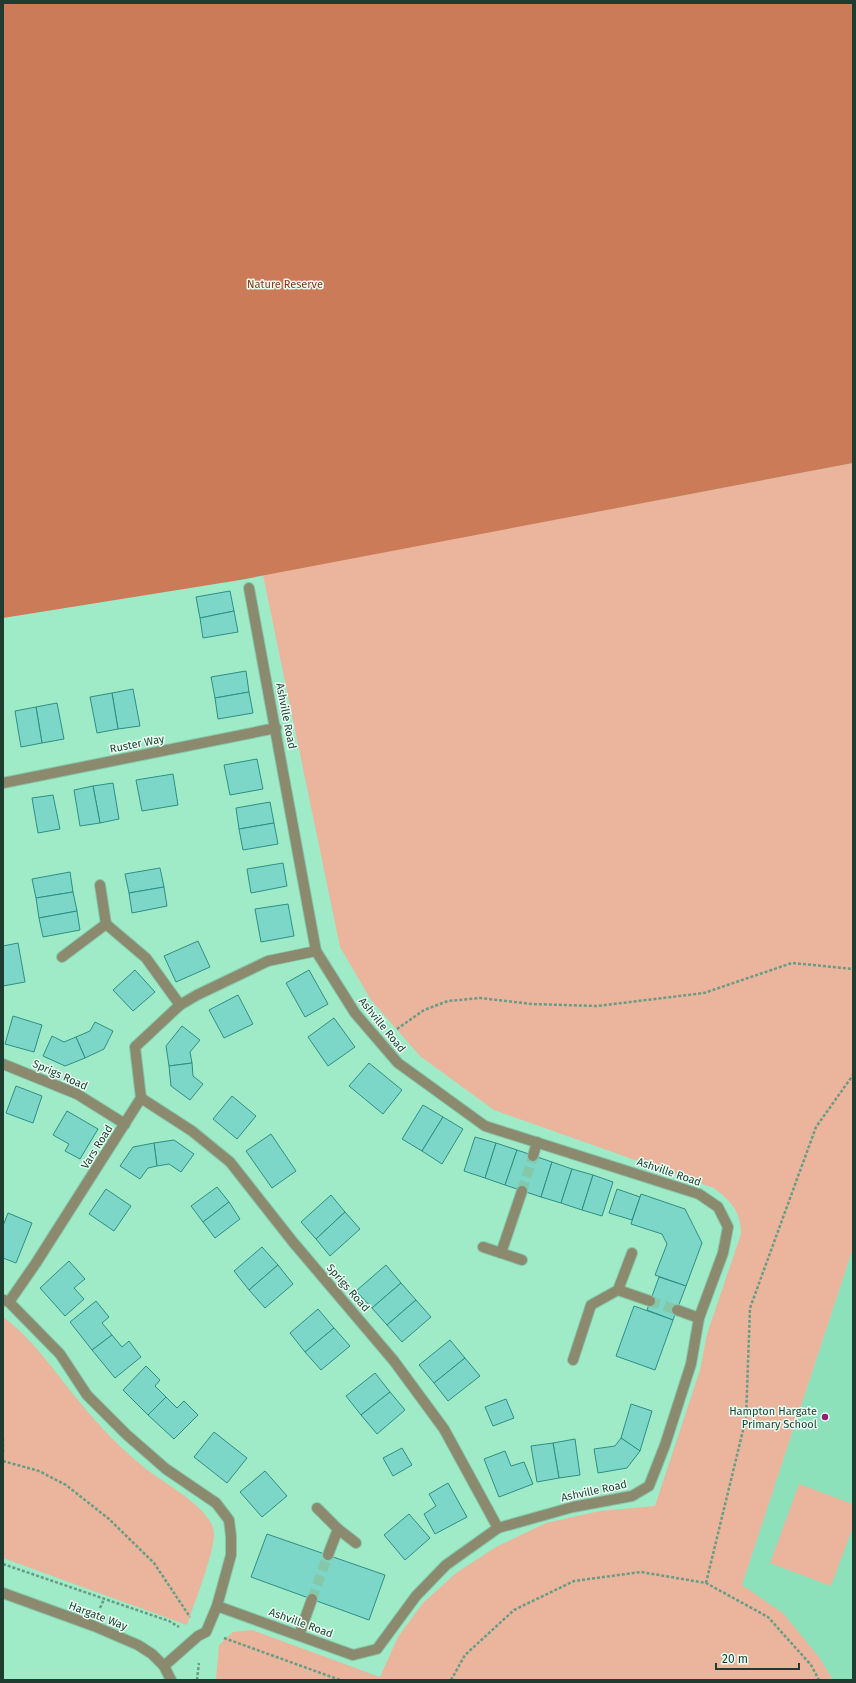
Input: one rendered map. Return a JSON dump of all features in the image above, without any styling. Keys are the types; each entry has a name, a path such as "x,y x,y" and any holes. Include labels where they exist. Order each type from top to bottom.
{"street":[{"name":"Ashville Road","path":"217,1606 353,1655 377,1649 416,1596 446,1565 498,1528 573,1507 632,1496 648,1486 665,1445 691,1364 699,1318 723,1253 728,1227 718,1207 699,1194 485,1126 398,1063 355,1013 316,951 249,588"},
{"name":"Ruster Way","path":"3,783 276,728"},
{"path":"100,885 106,924 146,958 180,1005"},
{"path":"62,957 106,924"},
{"path":"141,1098 135,1047 180,1005 268,961 316,951"},
{"name":"Sprigs Road","path":"3,1064 77,1094 125,1124"},
{"name":"Vars Road","path":"6,1301 40,1257 141,1098"},
{"name":"Sprigs Road","path":"141,1098 192,1131 230,1162 293,1242 394,1361 444,1428 498,1528"},
{"path":"533,1156 537,1142"},
{"path":"502,1253 522,1191"},
{"path":"483,1247 522,1260"},
{"path":"572,1360 592,1305 618,1290 632,1253"},
{"path":"618,1290 650,1301"},
{"path":"6,1301 60,1354 87,1395 127,1435 166,1469 216,1503 229,1520 231,1555 217,1606 202,1634 164,1666"},
{"path":"677,1310 699,1318"},
{"path":"317,1508 338,1529 356,1543"},
{"path":"328,1555 338,1529"},
{"name":"Hargate Way","path":"3,1593 94,1626 138,1645 152,1654 164,1666 171,1680"},
{"path":"299,1635 312,1599"}],"path":[{"path":"398,1030 424,1010 448,1001 480,998 532,1004 597,1006 704,993 792,963 853,969"},
{"path":"706,1583 746,1418 750,1308 816,1127 853,1075"},
{"path":"3,1439 3,1452"},
{"path":"3,1461 39,1471 59,1482 109,1519 154,1563 202,1634 197,1680"},
{"path":"3,1564 169,1621 202,1634 340,1680"},
{"path":"450,1680 465,1655 514,1610 574,1581 641,1572 706,1583 768,1618 810,1665 819,1680"}],"shaded area":[{"path":"853,463 853,1248 742,1585 783,1613 819,1657 833,1680 216,1680 219,1645 233,1632 252,1630 380,1677 398,1637 423,1603 456,1573 496,1547 546,1523 600,1511 655,1506 700,1370 707,1334 741,1234 741,1226 734,1207 714,1188 494,1110 420,1056 371,1000 340,947 263,575"},
{"name":"Hampton Hargate Primary School","path":"853,1248 853,1680 833,1680 819,1657 742,1585"},
{"path":"3,1317 34,1345 102,1428 119,1445 146,1469 196,1505 211,1523 214,1532 211,1552 204,1578 187,1625 3,1558"},
{"path":"799,1484 853,1504 853,1527 831,1586 770,1563"}],"green space":[{"name":"Nature Reserve","path":"3,3 853,3 853,463 240,580 3,618"}],"building":[{"path":"230,591 234,611 200,618 196,597"},
{"path":"234,611 238,632 203,638 200,618"},
{"path":"246,671 249,692 215,698 211,677"},
{"path":"133,689 140,726 118,729 112,693"},
{"path":"249,692 253,713 218,719 215,698"},
{"path":"112,693 118,729 97,733 90,697"},
{"path":"57,703 64,739 42,743 36,707"},
{"path":"36,707 42,743 21,747 15,711"},
{"path":"257,759 263,789 230,795 224,765"},
{"path":"173,774 178,805 142,811 136,780"},
{"path":"113,783 119,819 100,823 93,786"},
{"path":"93,786 100,823 80,826 74,790"},
{"path":"53,795 60,829 38,833 32,798"},
{"path":"270,802 274,823 239,829 236,808"},
{"path":"274,823 278,844 243,850 239,829"},
{"path":"283,863 287,886 251,893 247,869"},
{"path":"160,868 164,887 129,893 125,874"},
{"path":"70,872 73,892 36,898 32,879"},
{"path":"164,887 167,906 132,913 129,893"},
{"path":"73,892 77,911 39,918 36,898"},
{"path":"288,904 294,936 261,942 255,909"},
{"path":"77,911 80,930 43,937 39,918"},
{"path":"198,941 210,967 176,982 164,956"},
{"path":"18,943 25,982 3,986 3,946"},
{"path":"135,970 155,992 133,1011 113,990"},
{"path":"309,970 328,1004 305,1017 286,983"},
{"path":"238,995 253,1024 224,1038 209,1010"},
{"path":"13,1016 42,1025 34,1052 5,1044"},
{"path":"334,1018 355,1047 328,1066 308,1037"},
{"path":"95,1022 113,1031 104,1049 85,1058 76,1037 90,1031"},
{"path":"182,1026 200,1040 190,1052 192,1063 169,1066 166,1046"},
{"path":"52,1036 64,1042 76,1037 85,1058 65,1066 43,1056"},
{"path":"192,1063 193,1076 203,1084 190,1100 171,1086 169,1066"},
{"path":"369,1063 402,1090 383,1114 349,1086"},
{"path":"16,1086 42,1096 33,1123 6,1113"},
{"path":"232,1096 256,1116 237,1139 213,1119"},
{"path":"423,1105 443,1117 422,1151 402,1139"},
{"path":"67,1111 98,1129 80,1159 65,1151 69,1144 53,1135"},
{"path":"443,1117 463,1129 442,1164 422,1151"},
{"path":"271,1134 296,1171 272,1188 246,1151"},
{"path":"475,1137 496,1143 485,1178 464,1171"},
{"path":"174,1140 194,1154 181,1172 169,1164 157,1166 154,1143"},
{"path":"154,1143 157,1166 148,1168 140,1179 120,1166 133,1147"},
{"path":"496,1143 517,1150 505,1185 485,1178"},
{"path":"517,1150 552,1162 541,1197 505,1185"},
{"path":"552,1162 572,1169 561,1203 541,1197"},
{"path":"572,1169 593,1175 582,1210 561,1203"},
{"path":"593,1175 613,1182 602,1216 582,1210"},
{"path":"217,1187 229,1202 203,1222 191,1206"},
{"path":"106,1189 131,1206 114,1231 89,1214"},
{"path":"617,1189 640,1197 632,1220 609,1213"},
{"path":"641,1194 685,1209 702,1243 686,1286 655,1275 667,1244 662,1234 631,1224"},
{"path":"331,1195 345,1212 316,1239 301,1222"},
{"path":"229,1202 240,1219 215,1238 203,1222"},
{"path":"345,1212 360,1229 330,1256 316,1239"},
{"path":"8,1213 32,1223 16,1263 3,1258 3,1226"},
{"path":"262,1247 278,1265 249,1290 234,1271"},
{"path":"69,1261 85,1279 74,1288 84,1299 65,1316 40,1288"},
{"path":"278,1265 293,1284 265,1308 249,1290"},
{"path":"386,1265 401,1283 372,1308 356,1291"},
{"path":"659,1277 686,1286 673,1320 647,1310"},
{"path":"401,1283 416,1300 387,1325 372,1308"},
{"path":"416,1300 431,1317 402,1342 387,1325"},
{"path":"96,1301 109,1317 102,1323 112,1335 92,1350 70,1322"},
{"path":"634,1306 673,1320 655,1370 616,1356"},
{"path":"318,1309 334,1328 305,1352 290,1333"},
{"path":"334,1328 350,1346 321,1370 305,1352"},
{"path":"112,1335 122,1347 129,1341 141,1357 115,1378 92,1350"},
{"path":"450,1340 465,1358 434,1383 419,1365"},
{"path":"465,1358 480,1376 448,1401 434,1383"},
{"path":"146,1366 160,1380 155,1386 166,1397 148,1415 123,1390"},
{"path":"375,1373 390,1392 361,1415 346,1396"},
{"path":"390,1392 405,1410 377,1434 361,1415"},
{"path":"166,1397 177,1408 184,1401 198,1415 174,1439 148,1415"},
{"path":"506,1399 514,1418 493,1426 485,1407"},
{"path":"631,1404 652,1411 640,1451 621,1438"},
{"path":"214,1432 247,1458 227,1483 194,1457"},
{"path":"621,1438 640,1451 627,1468 598,1473 594,1449 615,1446"},
{"path":"575,1439 580,1475 559,1478 553,1443"},
{"path":"553,1443 559,1478 537,1482 531,1446"},
{"path":"402,1448 412,1465 393,1476 383,1458"},
{"path":"505,1451 511,1466 524,1462 533,1484 499,1497 484,1459"},
{"path":"265,1471 287,1496 262,1517 240,1492"},
{"path":"448,1483 467,1517 435,1534 424,1514 436,1506 429,1494"},
{"path":"409,1514 430,1538 405,1560 384,1535"},
{"path":"267,1534 385,1575 369,1620 251,1577"}],"tunnel":[{"path":"522,1191 533,1156"},
{"path":"650,1301 677,1310"},
{"path":"312,1599 328,1555"}],"place":[{"name":"Hampton Hargate Primary School","path":"825,1417"}]}
